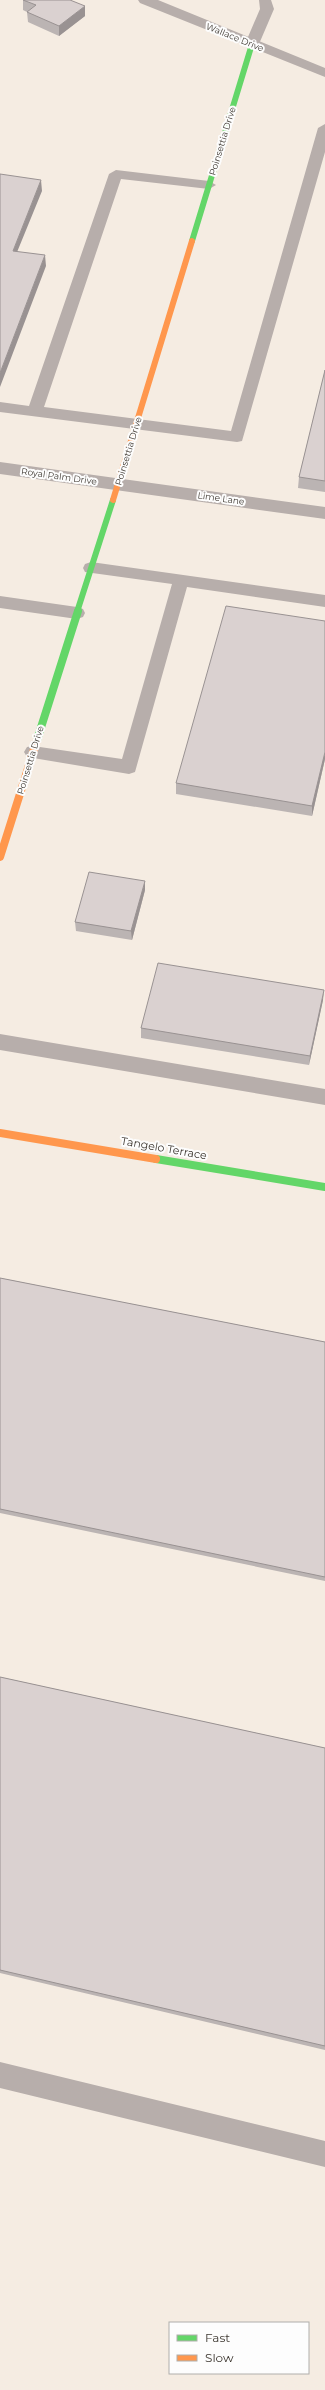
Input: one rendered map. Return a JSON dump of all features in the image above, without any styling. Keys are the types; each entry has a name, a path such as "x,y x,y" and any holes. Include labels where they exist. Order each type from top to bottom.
{"street":[{"name":"Wallace Drive","path":"145,0 325,73"},
{"name":"Poinsettia Drive","path":"0,857 118,484 252,44"},
{"name":"Royal Palm Drive","path":"1,470 118,484"},
{"name":"Lime Lane","path":"118,484 325,513"},
{"name":"Tangelo Terrace","path":"0,1133 325,1187"}],"lane":[{"path":"252,44 267,9 265,0"},
{"path":"0,407 237,437 325,128"},
{"path":"35,411 116,174 209,185"},
{"path":"91,568 325,601"},
{"path":"33,752 129,767 181,580"},
{"path":"0,602 77,613"},
{"path":"0,1042 325,1097"},
{"path":"0,2075 325,2154"}],"building":[{"path":"23,0 70,0 85,6 59,26 27,12 36,5"},
{"path":"0,174 41,180 13,251 45,255 0,373"},
{"path":"325,370 325,481 299,477"},
{"path":"226,606 325,621 325,752 312,806 176,783"},
{"path":"89,872 145,881 131,931 75,922"},
{"path":"158,963 324,990 310,1056 141,1028"},
{"path":"0,1278 325,1342 325,1577 0,1509"},
{"path":"0,1677 325,1748 325,2046 0,1970"}],"traffic: fast":[{"path":"192,241 252,44"},
{"path":"37,740 113,500"},
{"path":"156,1159 325,1187"}],"traffic: slow":[{"path":"113,500 192,241"},
{"path":"0,857 37,740"},
{"path":"0,1133 156,1159"}]}
